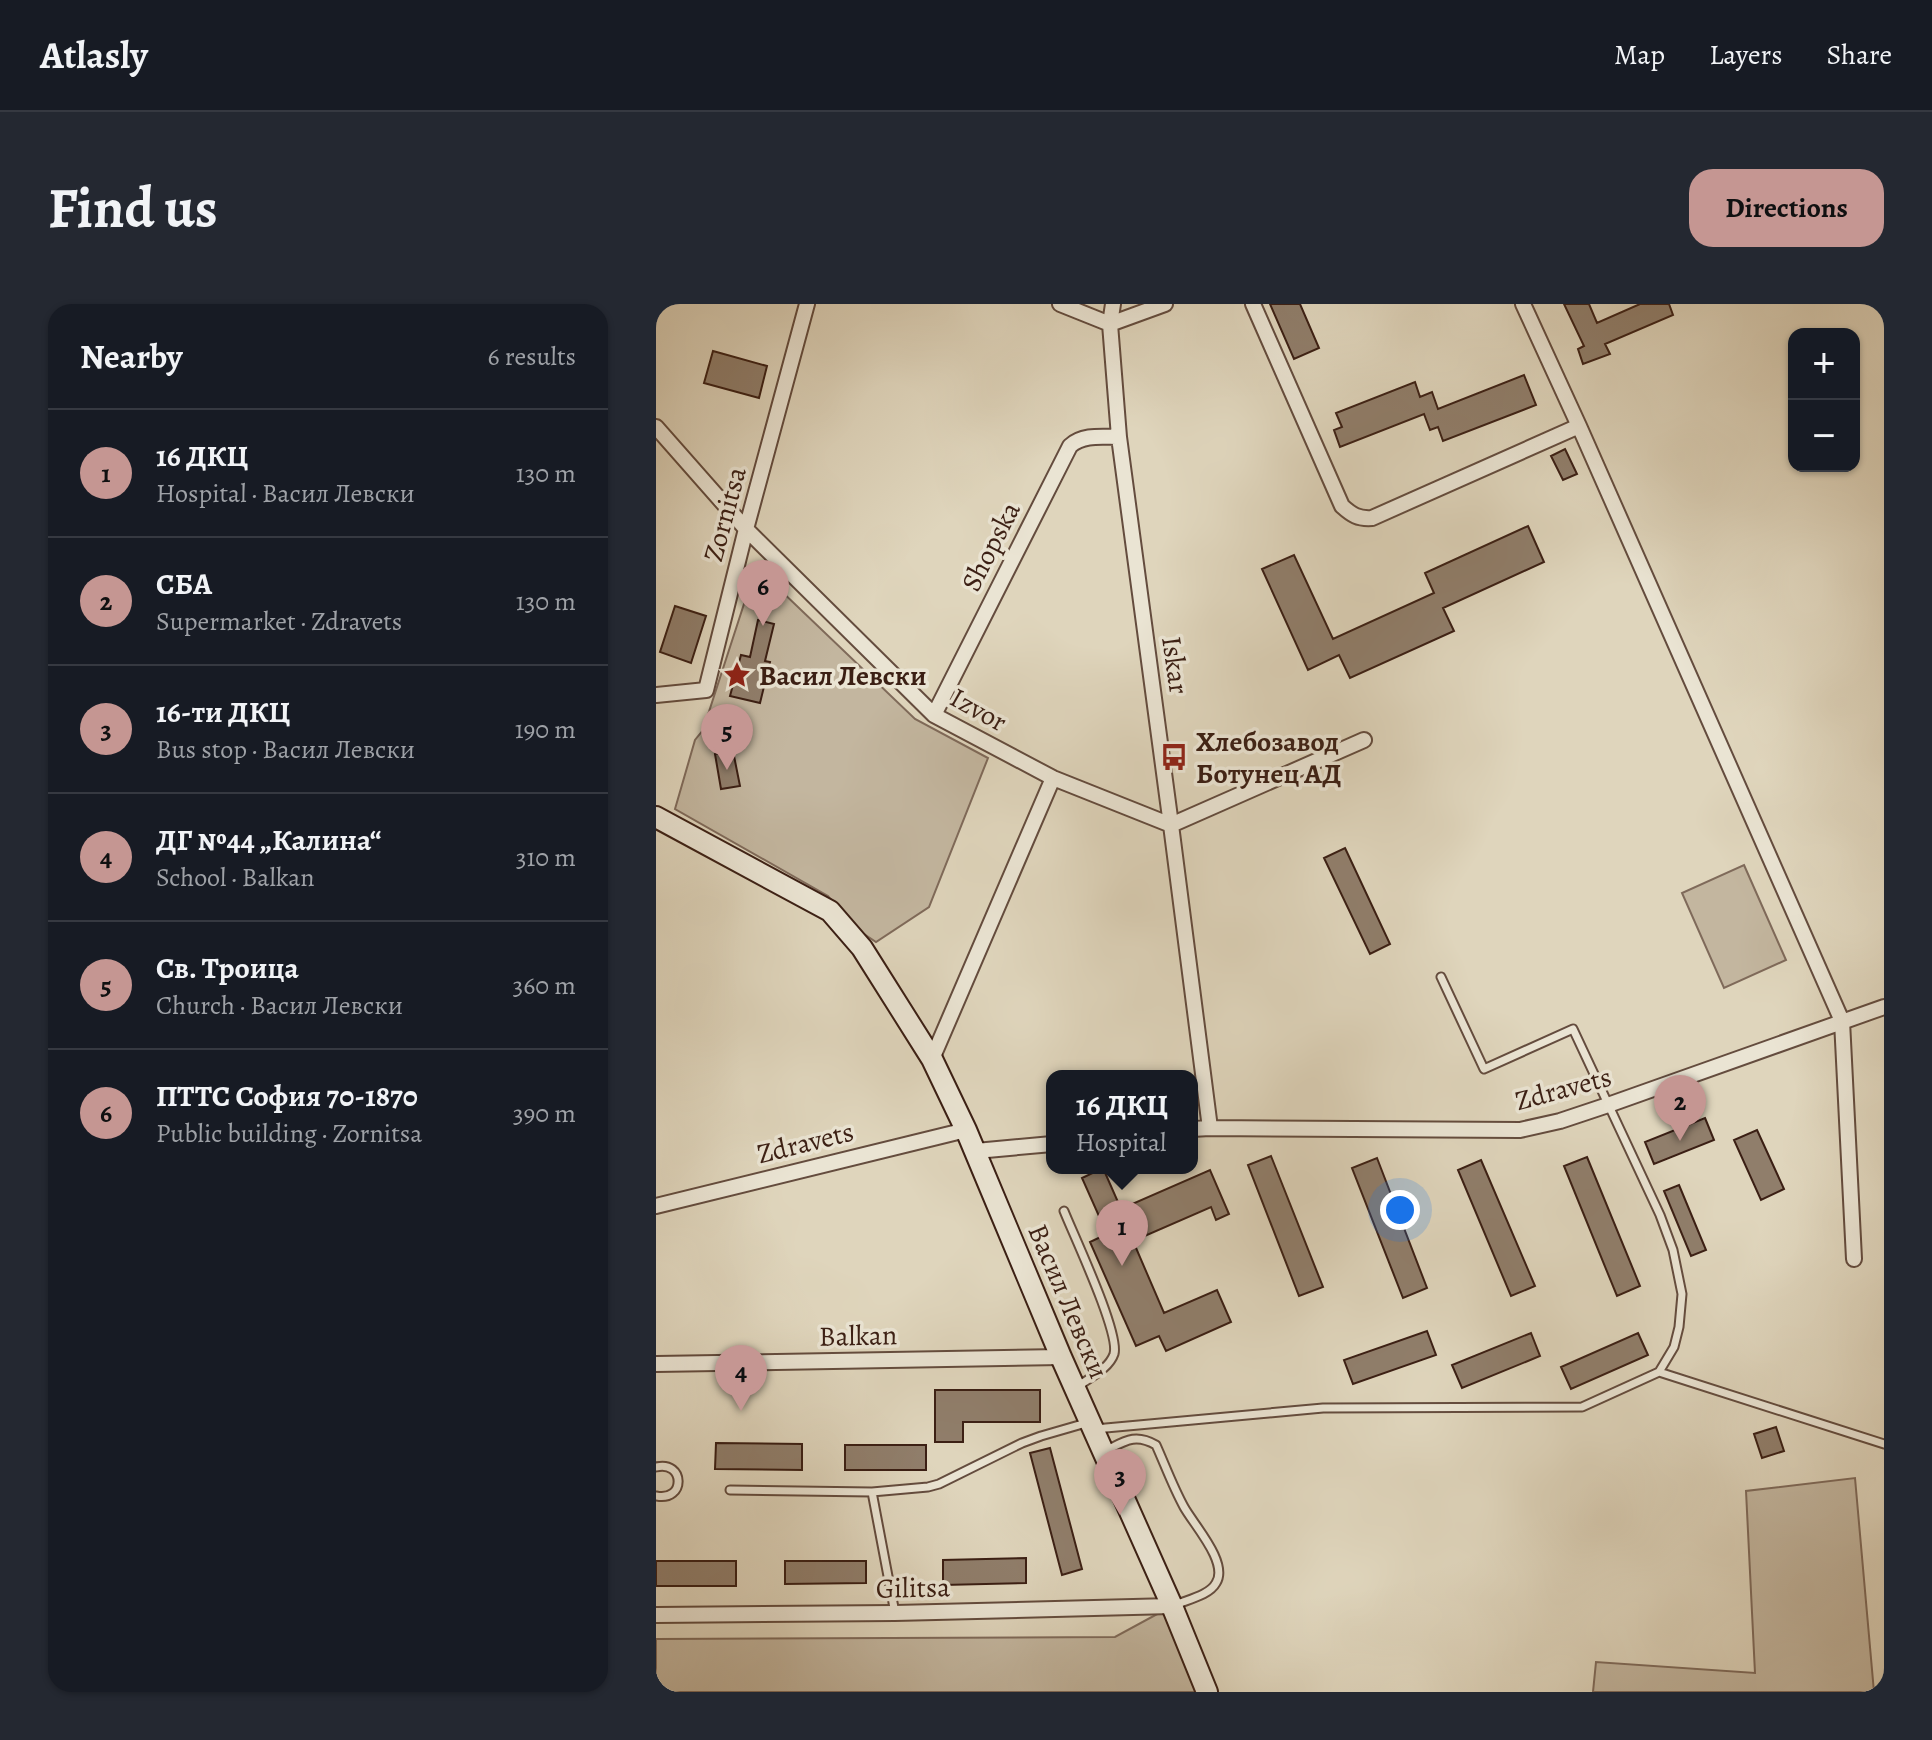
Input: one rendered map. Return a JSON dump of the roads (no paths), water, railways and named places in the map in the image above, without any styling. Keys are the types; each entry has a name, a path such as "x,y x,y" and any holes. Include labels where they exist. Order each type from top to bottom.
{"street":[{"name":"Zornitsa","path":"656,695 706,690 807,304"},
{"path":"1060,304 1110,324 1165,304"},
{"name":"Iskar","path":"1113,304 1110,324 1119,437 1210,1128"},
{"path":"1253,304 1342,506 1360,519 1372,518 1579,426"},
{"path":"1523,304 1842,1021 1854,1259"},
{"name":"Izvor","path":"656,427 746,529 934,715 1053,778 1171,825"},
{"name":"Shopska","path":"934,715 1070,446 1085,437 1119,437"},
{"path":"1171,825 1364,740"},
{"path":"932,1059 1053,778"},
{"name":"Васил Левски","path":"656,817 830,911 862,948 932,1059 976,1151 1061,1357 1207,1692"},
{"name":"Zdravets","path":"1198,1129 1520,1130 1608,1105 1884,1007"},
{"name":"Zdravets","path":"656,1206 966,1130"},
{"path":"976,1151 1046,1145"},
{"name":"Balkan","path":"656,1364 1061,1357"},
{"name":"Gilitsa","path":"656,1615 1172,1606"}],"lane":[{"path":"730,1490 872,1492 928,1487 1022,1443 1092,1425 1323,1408 1582,1407 1659,1372 1674,1347 1679,1327 1682,1294 1673,1250 1660,1215 1573,1029 1484,1069 1441,977"},
{"path":"1064,1211 1109,1320 1115,1343 1113,1356 1106,1365 1075,1389"},
{"path":"1659,1372 1884,1444"},
{"path":"1103,1452 1133,1438 1146,1439 1156,1445 1184,1507 1209,1544 1220,1570 1217,1582 1210,1590 1172,1606"},
{"path":"656,1467 670,1467 677,1474 678,1483 669,1496 656,1496"},
{"path":"872,1492 895,1613"}],"place":[{"name":"ПТТС София 70-1870","path":"763,626"},
{"name":"Васил Левски","path":"737,675"},
{"name":"Хлебозавод Ботунец АД","path":"1174,757"},
{"name":"Св. Троица","path":"727,770"},
{"name":"СБА","path":"1680,1141"},
{"name":"16 ДКЦ","path":"1122,1266"},
{"name":"ДГ №44 „Калина“","path":"741,1411"},
{"name":"16-ти ДКЦ","path":"1120,1515"}]}
